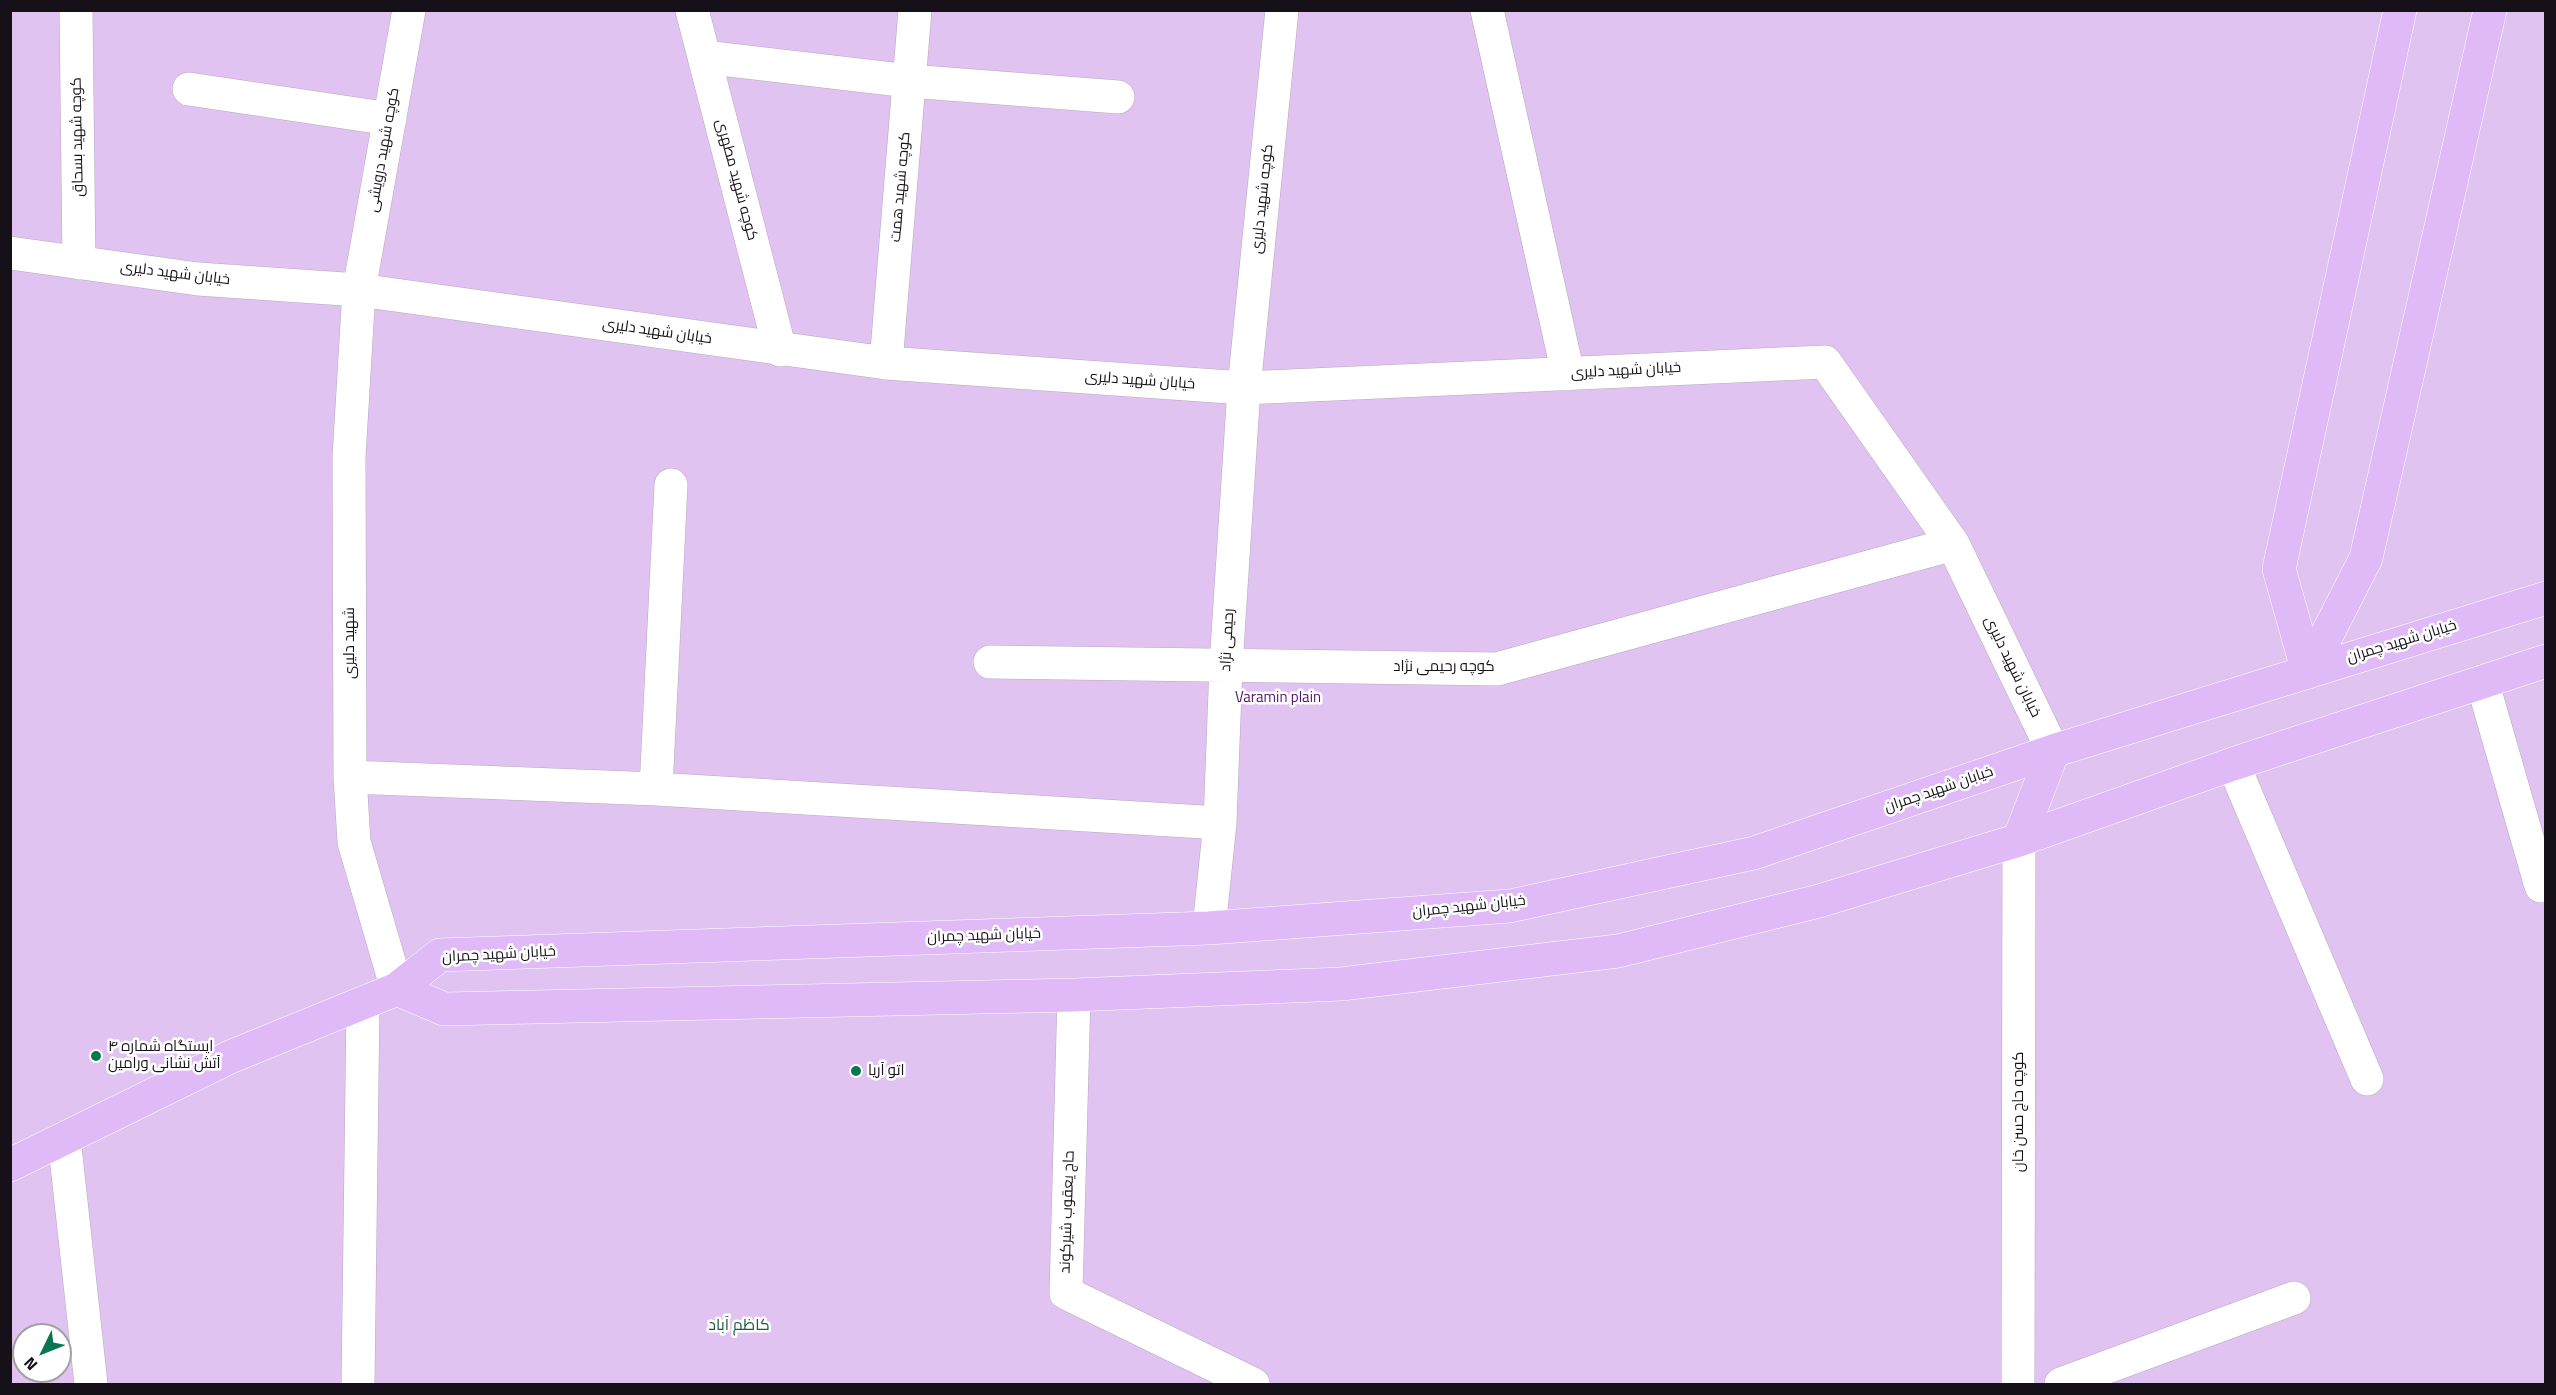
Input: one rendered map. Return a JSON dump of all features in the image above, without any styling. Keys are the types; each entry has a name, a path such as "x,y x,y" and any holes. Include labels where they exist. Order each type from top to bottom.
{"main road":[{"path":"2308,672 2279,569 2400,10"},
{"path":"2308,672 2366,558 2490,10"},
{"name":"خیابان شهید چمران","path":"10,1165 230,1057 397,989 440,955 1209,928 1510,906 1754,853 2053,751 2546,598"},
{"path":"397,989 444,1010 1074,995 1341,984 1618,951 1819,901 2019,840 2233,764 2546,661"},
{"path":"2019,840 2053,751"}],"street":[{"name":"کوچه شهید بسحاق","path":"76,10 79,262"},
{"name":"کوچه شهید درویشی","path":"359,290 410,10"},
{"name":"کوچه شهید مطهری","path":"692,10 780,350"},
{"name":"کوچه شهید همت","path":"886,363 915,10"},
{"name":"کوچه شهید دلیری","path":"1244,388 1282,10"},
{"path":"1487,10 1568,374"},
{"path":"704,57 909,81 1118,97"},
{"path":"189,89 390,120"},
{"name":"خیابان شهید دلیری","path":"10,253 198,279 359,290 886,363 1244,388 1825,362 1953,544 2053,751"},
{"name":"شهید دلیری","path":"359,290 349,457 350,777 354,842 397,989"},
{"name":"رحیمی نژاد","path":"1209,928 1220,823 1226,665 1244,388"},
{"path":"656,789 671,484"},
{"name":"کوچه رحیمی نژاد","path":"990,662 1497,669 1953,544"},
{"path":"2482,681 2541,886"},
{"path":"2233,764 2367,1079"},
{"path":"350,777 656,789 1220,823"},
{"name":"کوچه حاج حسن خان","path":"2018,1384 2019,840"},
{"name":"حاج یعقوب شیرکوند","path":"1074,995 1066,1293 1253,1384"},
{"path":"358,1384 363,1003"},
{"path":"64,1138 91,1384"},
{"path":"2061,1384 2294,1298"}],"green space":[{"name":"Varamin plain","path":"10,11 2545,11 2545,1384 11,1384"}],"place":[{"name":"ایستگاه شماره ۴ آتش نشانی ورامین","path":"96,1056"},
{"name":"اتو آریا","path":"856,1071"}],"district":[{"name":"کاظم آباد","path":"739,1326"}]}
